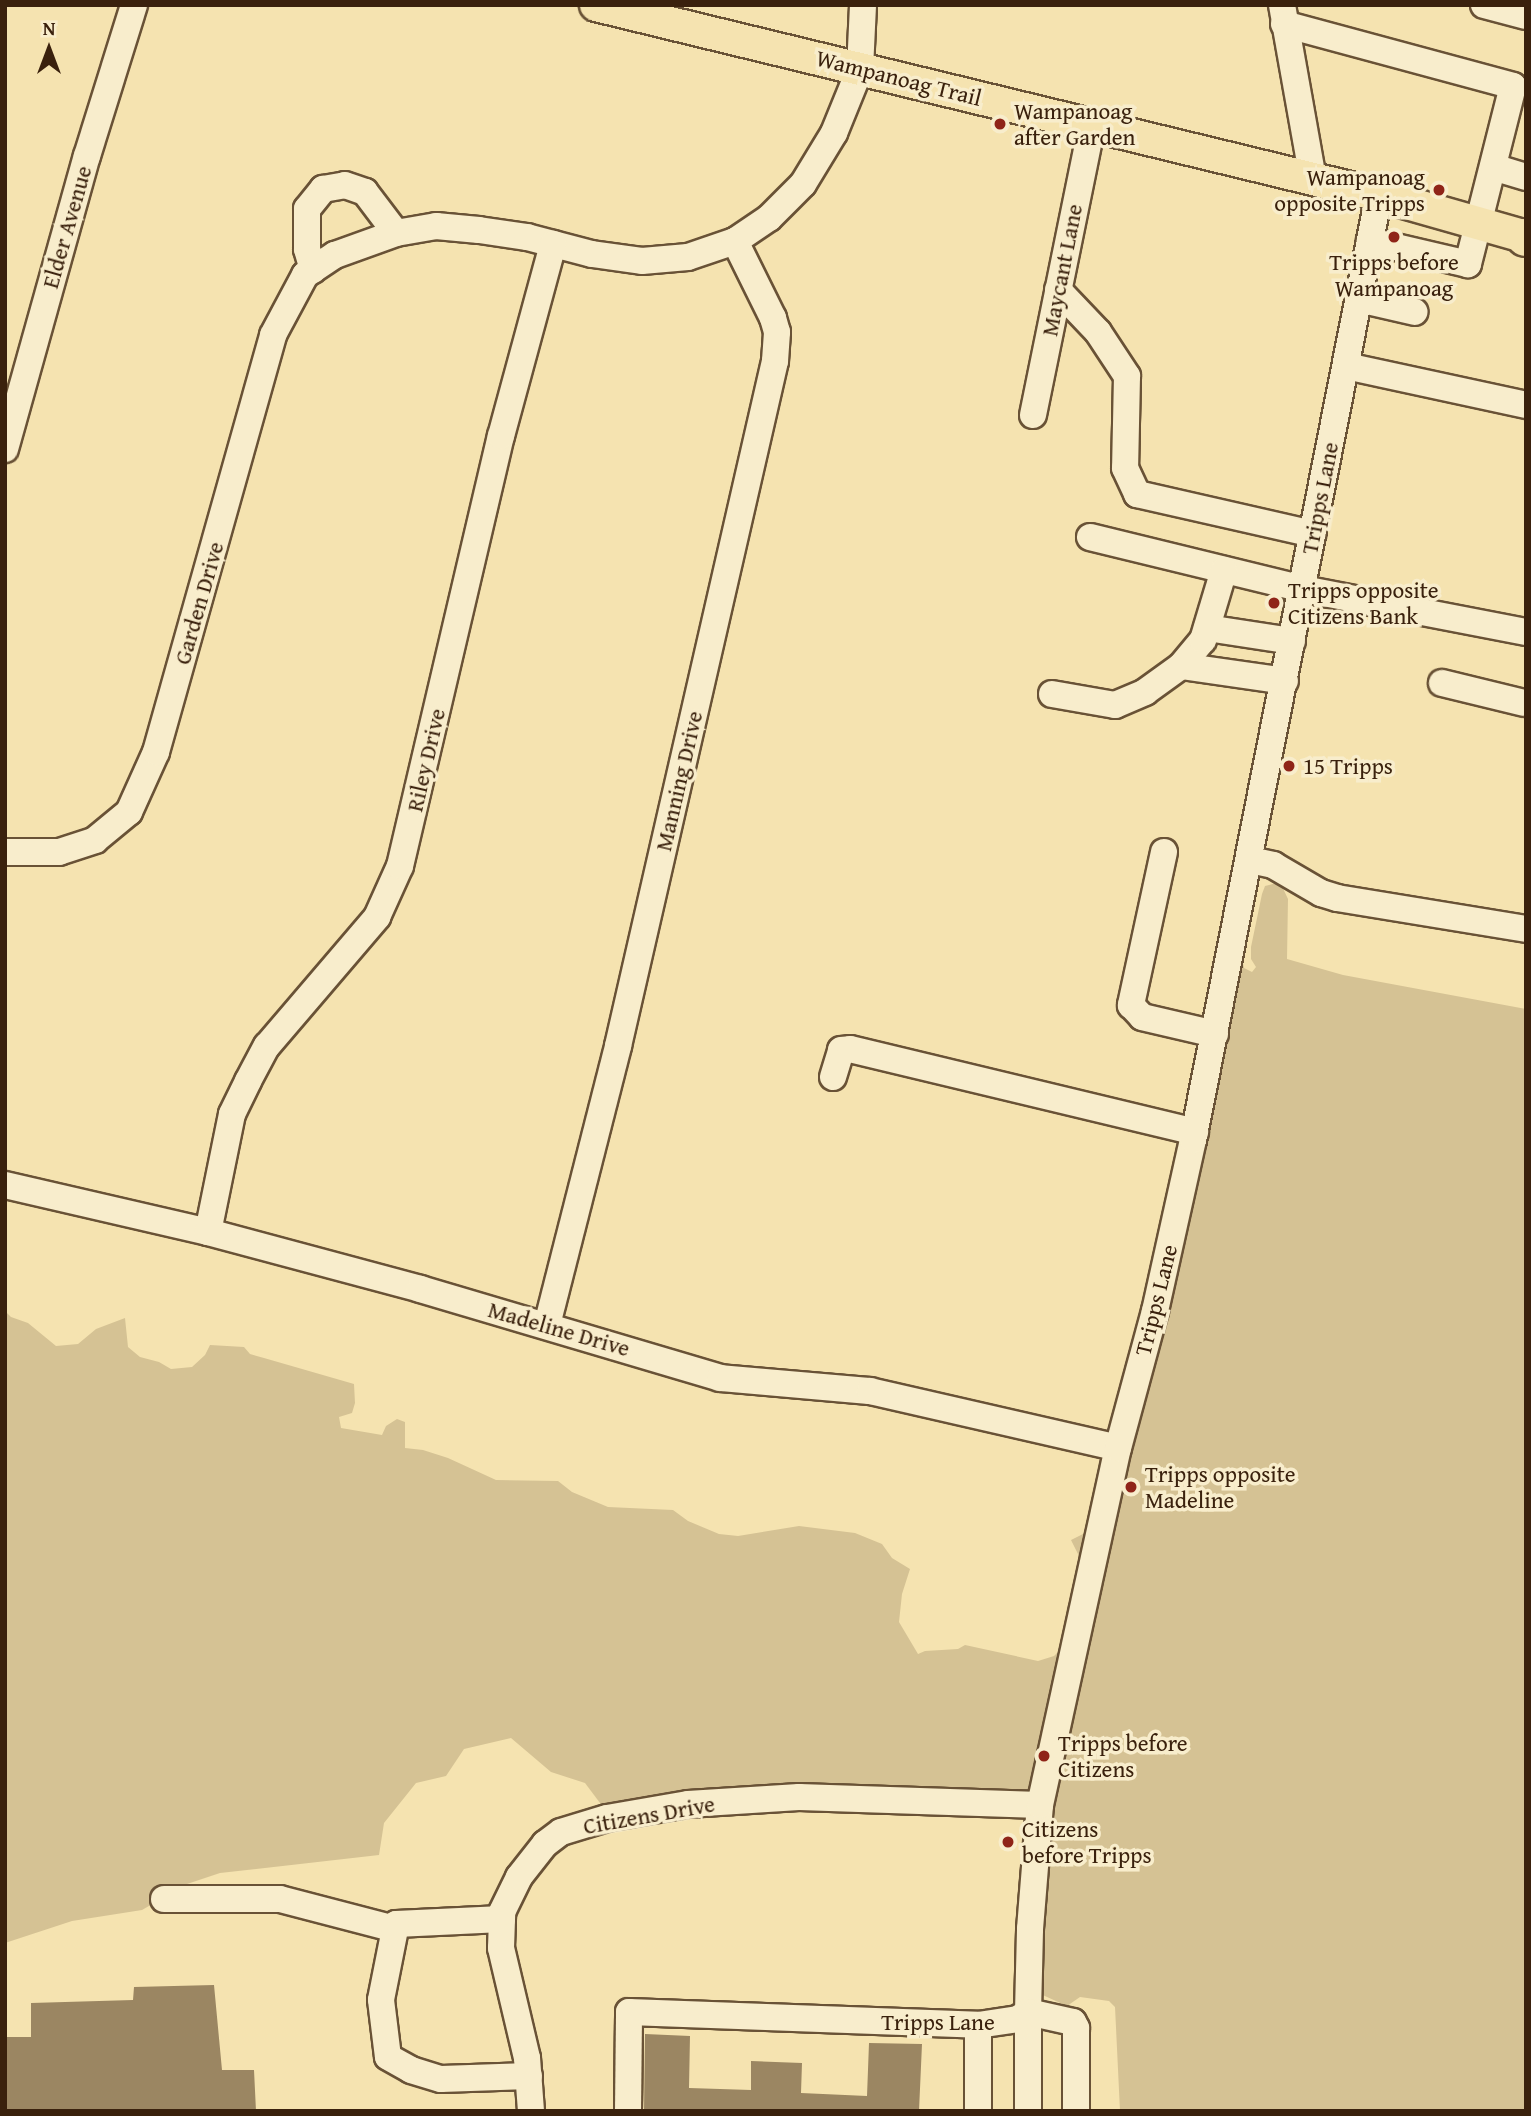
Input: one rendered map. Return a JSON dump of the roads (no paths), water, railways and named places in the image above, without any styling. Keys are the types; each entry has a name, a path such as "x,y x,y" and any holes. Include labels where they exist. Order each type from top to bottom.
{"main road":[{"name":"Wampanoag Trail","path":"596,5 1313,178 1526,237"}],"street":[{"name":"Elder Avenue","path":"6,443 87,156 134,5"},
{"name":"Garden Drive","path":"5,852 59,852 95,839 129,812 156,752 273,335 305,275 335,255 396,233 436,226 527,237 593,254 642,261 688,257 736,241 769,218 803,184 834,133 860,69 863,5"},
{"path":"1483,5 1526,16"},
{"path":"1313,178 1283,15 1520,88 1493,167 1468,264 1370,242"},
{"name":"Maycant Lane","path":"1033,415 1091,125"},
{"path":"1493,167 1526,177"},
{"path":"313,270 307,249 307,209 323,189 345,185 365,192 396,233"},
{"name":"Tripps Lane","path":"628,2111 629,2012 978,2025 1018,2019 1028,2012 1030,1929 1040,1805 1118,1448 1155,1311 1195,1132 1379,195"},
{"name":"Manning Drive","path":"547,1325 618,1046 775,361 777,332 773,317 736,241"},
{"name":"Riley Drive","path":"208,1232 232,1114 248,1081 267,1046 376,917 400,866 501,436 553,244"},
{"path":"1058,290 1098,332 1127,376 1125,468 1137,494 1313,534"},
{"path":"1359,299 1415,312"},
{"path":"1346,366 1526,405"},
{"path":"1090,537 1303,589 1526,632"},
{"path":"1052,694 1115,705 1145,692 1181,666 1203,640 1224,570"},
{"path":"1207,628 1292,641"},
{"path":"1181,666 1285,681"},
{"path":"1442,683 1524,703"},
{"path":"1164,852 1131,1005 1142,1017 1215,1034"},
{"path":"1250,860 1273,865 1321,893 1337,898 1526,929"},
{"path":"833,1077 841,1050 850,1049 1195,1132"},
{"name":"Madeline Drive","path":"5,1185 208,1232 547,1325 720,1378 870,1391 1118,1448"},
{"name":"Citizens Drive","path":"531,2111 528,2076 501,1948 502,1919 513,1886 545,1844 561,1832 607,1818 688,1804 848,1797 1040,1805"},
{"path":"164,1899 280,1899 395,1929"},
{"path":"502,1919 396,1924 381,2000 388,2057 411,2070 441,2079 528,2076"},
{"path":"1028,2111 1028,2012 1073,2022 1076,2028 1076,2111"},
{"path":"978,2025 978,2111"}],"place":[{"name":"Wampanoag after Garden","path":"1000,124"},
{"name":"Wampanoag opposite Tripps","path":"1439,190"},
{"name":"Tripps before Wampanoag","path":"1394,237"},
{"name":"Tripps opposite Citizens Bank","path":"1274,603"},
{"name":"15 Tripps","path":"1289,766"},
{"name":"Tripps opposite Madeline","path":"1131,1487"},
{"name":"Tripps before Citizens","path":"1044,1756"},
{"name":"Citizens before Tripps","path":"1008,1842"}]}
